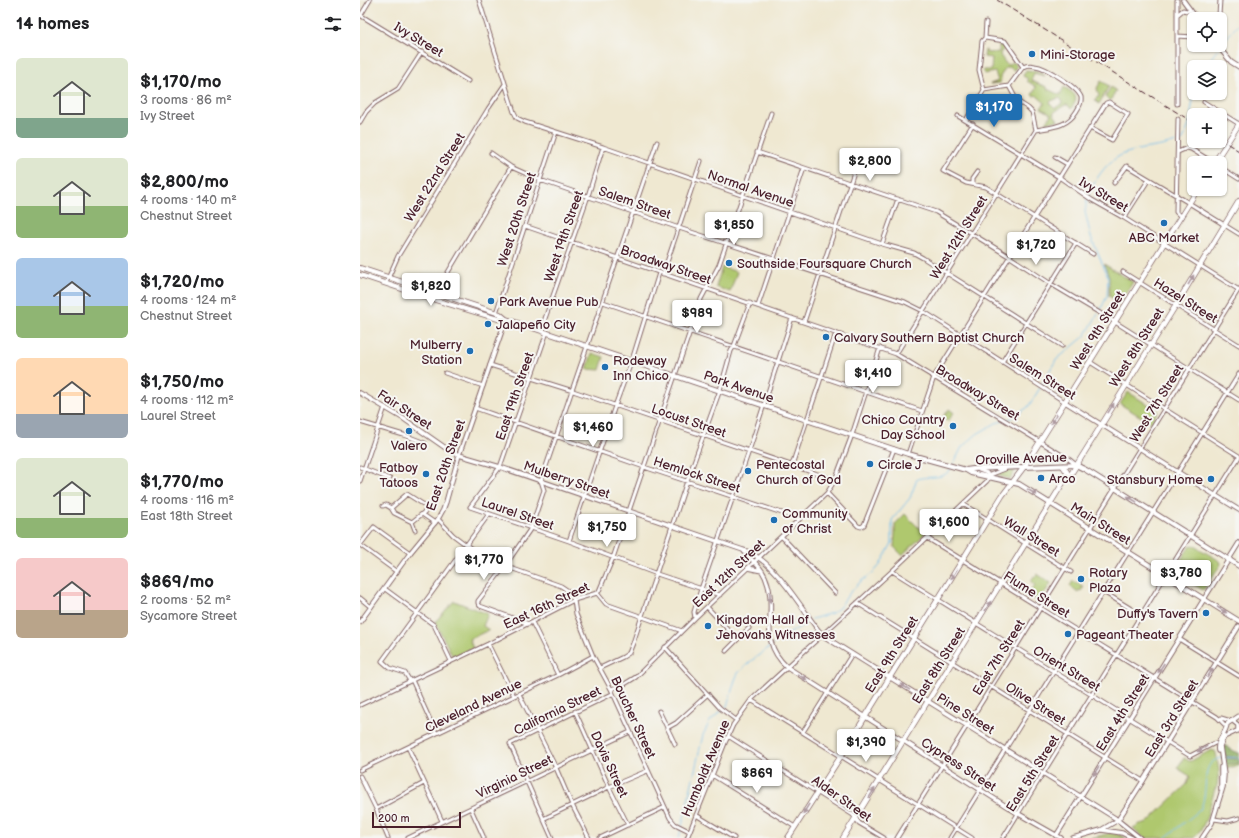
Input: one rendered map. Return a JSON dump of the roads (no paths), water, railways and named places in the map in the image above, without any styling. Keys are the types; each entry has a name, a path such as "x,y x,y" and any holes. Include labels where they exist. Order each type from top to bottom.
{"main road":[{"path":"1218,156 1239,124"},
{"name":"West 9th Street","path":"1012,482 1024,467 1040,442 1194,196"},
{"name":"West 8th Street","path":"1051,504 1176,305 1239,201"},
{"name":"Park Avenue","path":"360,268 496,313 506,319 632,360 806,420 908,454 966,470"},
{"name":"Park Avenue","path":"360,274 432,299 498,319 506,319"},
{"name":"Oroville Avenue","path":"966,470 973,468 1076,465"},
{"name":"Broadway Street","path":"1076,465 1239,566"},
{"path":"1063,466 1067,472 1066,478"},
{"name":"Main Street","path":"966,470 989,478 1019,484 1239,621"},
{"name":"East 9th Street","path":"788,838 1012,482"},
{"name":"East 8th Street","path":"843,838 1051,504"}],"street":[{"path":"360,15 370,0"},
{"name":"Normal Avenue","path":"479,0 517,118 882,244 914,253 1062,346"},
{"path":"1177,0 1178,104"},
{"path":"1184,0 1191,12"},
{"path":"1219,12 1220,0"},
{"path":"1177,16 1186,9 1191,12"},
{"name":"Ivy Street","path":"360,15 468,81"},
{"path":"966,120 984,90 978,70 978,63 980,47 985,38 986,22"},
{"path":"1177,36 1187,37"},
{"path":"985,38 1005,41 1023,67"},
{"path":"360,122 366,112 375,103 398,89 422,52"},
{"path":"1223,52 1231,62 1239,68"},
{"path":"984,90 1009,86 1023,67 1036,66 1043,68 1075,88 1081,97 1081,104 1069,121 1063,124 1036,130 1032,112 1017,101 1009,86"},
{"name":"West 22nd Street","path":"386,283 404,245 505,84"},
{"path":"908,454 934,377 1035,218 1067,164 1071,158 1090,128 1106,103 1109,102 1128,114 1112,140 1090,128"},
{"path":"1204,102 1239,124"},
{"name":"East 16th Street","path":"360,705 488,644 574,600 597,593 614,558 701,299 708,289 719,265 757,152 772,113"},
{"name":"Ivy Street","path":"958,116 974,124 1022,154 1081,194 1124,218 1239,289"},
{"path":"1178,119 1176,212 1181,217"},
{"path":"974,124 944,171 960,181 982,185 1093,254"},
{"name":"West 12th Street","path":"896,354 1036,130"},
{"name":"West 20th Street","path":"496,313 556,132"},
{"path":"558,675 530,623 480,606 478,601 532,528 544,490 541,481 657,142"},
{"name":"West 19th Street","path":"541,330 588,196 603,147"},
{"path":"1178,152 1187,148 1202,156"},
{"path":"757,152 936,212 1239,400"},
{"name":"Salem Street","path":"491,154 511,167 540,180 679,228 899,299 923,311 1044,389 1239,510"},
{"path":"804,322 834,227 860,154"},
{"path":"1055,156 1067,164"},
{"path":"663,274 701,162"},
{"path":"1114,183 1127,166 1239,234"},
{"path":"432,299 511,167"},
{"path":"758,306 804,168"},
{"path":"1227,171 1239,179"},
{"path":"972,184 972,180 977,172"},
{"path":"1124,218 1149,179"},
{"path":"882,244 898,199"},
{"name":"Broadway Street","path":"525,226 896,354 1012,423 1076,465"},
{"path":"1002,362 1076,243"},
{"name":"Hazel Street","path":"1123,272 1239,344"},
{"path":"569,541 632,360 659,273"},
{"name":"West 7th Street","path":"1090,528 1239,289"},
{"path":"603,302 922,410"},
{"path":"600,668 623,657 629,652 657,574 687,481 720,390 731,350 734,346 750,303"},
{"path":"695,618 694,612 701,589 749,451 792,318"},
{"name":"East 20th Street","path":"360,622 410,553 438,519 446,502 459,455 506,319"},
{"name":"East 19th Street","path":"500,467 547,332"},
{"path":"792,465 836,333"},
{"path":"852,435 880,348"},
{"path":"1090,362 1239,456"},
{"name":"Locust Street","path":"490,365 531,377 835,480"},
{"path":"445,373 483,386"},
{"path":"950,838 1239,374"},
{"name":"Fair Street","path":"360,392 404,419 434,441 459,455"},
{"path":"360,481 385,407"},
{"name":"Hemlock Street","path":"475,408 599,452 794,517 799,520"},
{"path":"360,422 425,443"},
{"name":"East 12th Street","path":"611,689 636,676 827,493 835,480 852,435"},
{"path":"827,493 858,526 861,527 864,525 894,449"},
{"name":"Mulberry Street","path":"459,455 500,467 743,550 755,562"},
{"name":"East 5th Street","path":"1002,838 1068,734 1239,456"},
{"path":"360,467 390,479"},
{"name":"Laurel Street","path":"500,467 470,507 720,595"},
{"name":"Humboldt Avenue","path":"687,838 728,736 736,720 751,700 892,571 987,481 990,475 1010,467"},
{"path":"973,468 986,472 989,478"},
{"path":"391,508 407,494 429,508 412,522"},
{"name":"Wall Street","path":"963,504 1071,572"},
{"path":"383,506 386,505 391,508 394,513 412,522 415,530"},
{"path":"422,514 435,523"},
{"path":"436,733 411,681 405,673 390,668 382,661 489,514"},
{"path":"438,519 448,531 489,562 505,566 565,588 570,592 574,600"},
{"path":"397,572 360,545 374,527 410,553"},
{"name":"East 7th Street","path":"897,838 1040,608 1066,569 1090,528"},
{"path":"782,537 835,593"},
{"name":"Flume Street","path":"927,538 1192,702 1217,717 1232,721"},
{"name":"East 4th Street","path":"1056,836 1239,543"},
{"name":"Pine Street","path":"743,550 749,551 759,558 778,577 822,635 1081,796 1118,820 1138,837"},
{"name":"Cypress Street","path":"755,562 762,570 769,589 770,640 777,656 787,667 1017,813 1061,838"},
{"path":"748,568 762,570"},
{"name":"Orient Street","path":"892,571 1190,756 1215,743"},
{"path":"1097,588 1141,615"},
{"path":"385,589 434,626 451,661"},
{"path":"597,593 606,604 682,631"},
{"path":"360,598 371,606"},
{"name":"Boucher Street","path":"574,600 576,614 593,656 611,689 664,807 676,825 689,831"},
{"name":"Olive Street","path":"857,603 1143,781"},
{"path":"707,607 737,639"},
{"name":"East 3rd Street","path":"1118,820 1239,626"},
{"path":"726,651 749,628"},
{"path":"1179,639 1239,676"},
{"path":"488,644 514,696"},
{"path":"665,648 720,708 736,720"},
{"path":"803,732 852,654"},
{"name":"Cleveland Avenue","path":"360,770 558,675 593,656"},
{"path":"519,694 589,838"},
{"name":"California Street","path":"527,781 510,744 612,694"},
{"path":"667,728 676,723 708,694"},
{"path":"751,700 972,838"},
{"path":"659,711 675,744"},
{"name":"Davis Street","path":"575,712 628,825"},
{"path":"1202,838 1214,819 1224,784 1218,743 1232,721 1239,716"},
{"name":"Flume Street","path":"1217,717 1227,728"},
{"path":"1219,753 1221,741 1224,737 1231,733 1235,733 1238,730 1238,725 1232,721"},
{"path":"1227,728 1231,733"},
{"name":"Virginia Street","path":"408,838 630,732"},
{"name":"Alder Street","path":"728,736 853,815 859,823 884,838"},
{"path":"408,747 442,822"},
{"path":"543,819 609,787 647,771"},
{"path":"712,775 795,827"},
{"path":"360,776 388,838"},
{"path":"527,781 552,838"},
{"path":"376,809 424,783"},
{"path":"600,838 664,807"},
{"path":"471,808 484,838"},
{"path":"696,815 734,838"},
{"path":"1214,819 1228,821 1239,818"},
{"path":"1073,838 1101,830 1118,820"},
{"path":"1101,830 1122,833 1132,838"},
{"path":"612,833 614,838"},
{"path":"1051,838 1056,836"}],"waterway":[{"path":"1227,38 1239,23"},
{"path":"1209,60 1216,52"},
{"path":"1179,141 1183,140 1189,125 1193,100"},
{"path":"1088,196 1099,175 1116,158 1136,150 1176,142"},
{"path":"1087,199 1085,212 1091,237 1108,277 1107,296 1100,311"},
{"path":"1041,385 1056,360 1085,336 1098,314"},
{"path":"953,465 962,447 977,434 996,423 1012,418 1028,407 1040,388"},
{"path":"812,619 832,613 839,608 860,582 874,572 880,565 892,543 892,520 910,498 917,479 945,475 951,468"},
{"path":"773,644 809,621"},
{"path":"682,826 703,735 710,721 727,706 738,673 771,646"},
{"path":"1165,838 1200,810 1209,765 1215,760 1224,758 1239,758"},
{"path":"679,838 681,829"}],"railway":[{"path":"997,0 1187,119"},
{"path":"1227,143 1239,151"}],"place":[{"name":"Mini-Storage","path":"1032,54"},
{"name":"ABC Market","path":"1164,223"},
{"name":"Southside Foursquare Church","path":"729,263"},
{"name":"Park Avenue Pub","path":"491,301"},
{"name":"Jalapeño City","path":"488,324"},
{"name":"Calvary Southern Baptist Church","path":"826,337"},
{"name":"Mulberry Station","path":"470,351"},
{"name":"Rodeway Inn Chico","path":"605,367"},
{"name":"Chico Country Day School","path":"953,426"},
{"name":"Valero","path":"409,431"},
{"name":"Circle J","path":"870,464"},
{"name":"Pentecostal Church of God","path":"748,471"},
{"name":"Fatboy Tatoos","path":"426,474"},
{"name":"Arco","path":"1041,478"},
{"name":"Stansbury Home","path":"1211,479"},
{"name":"Community of Christ","path":"774,520"},
{"name":"Rotary Plaza","path":"1081,579"},
{"name":"Duffy's Tavern","path":"1206,613"},
{"name":"Kingdom Hall of Jehovahs Witnesses","path":"708,626"},
{"name":"Pageant Theater","path":"1068,634"}]}
